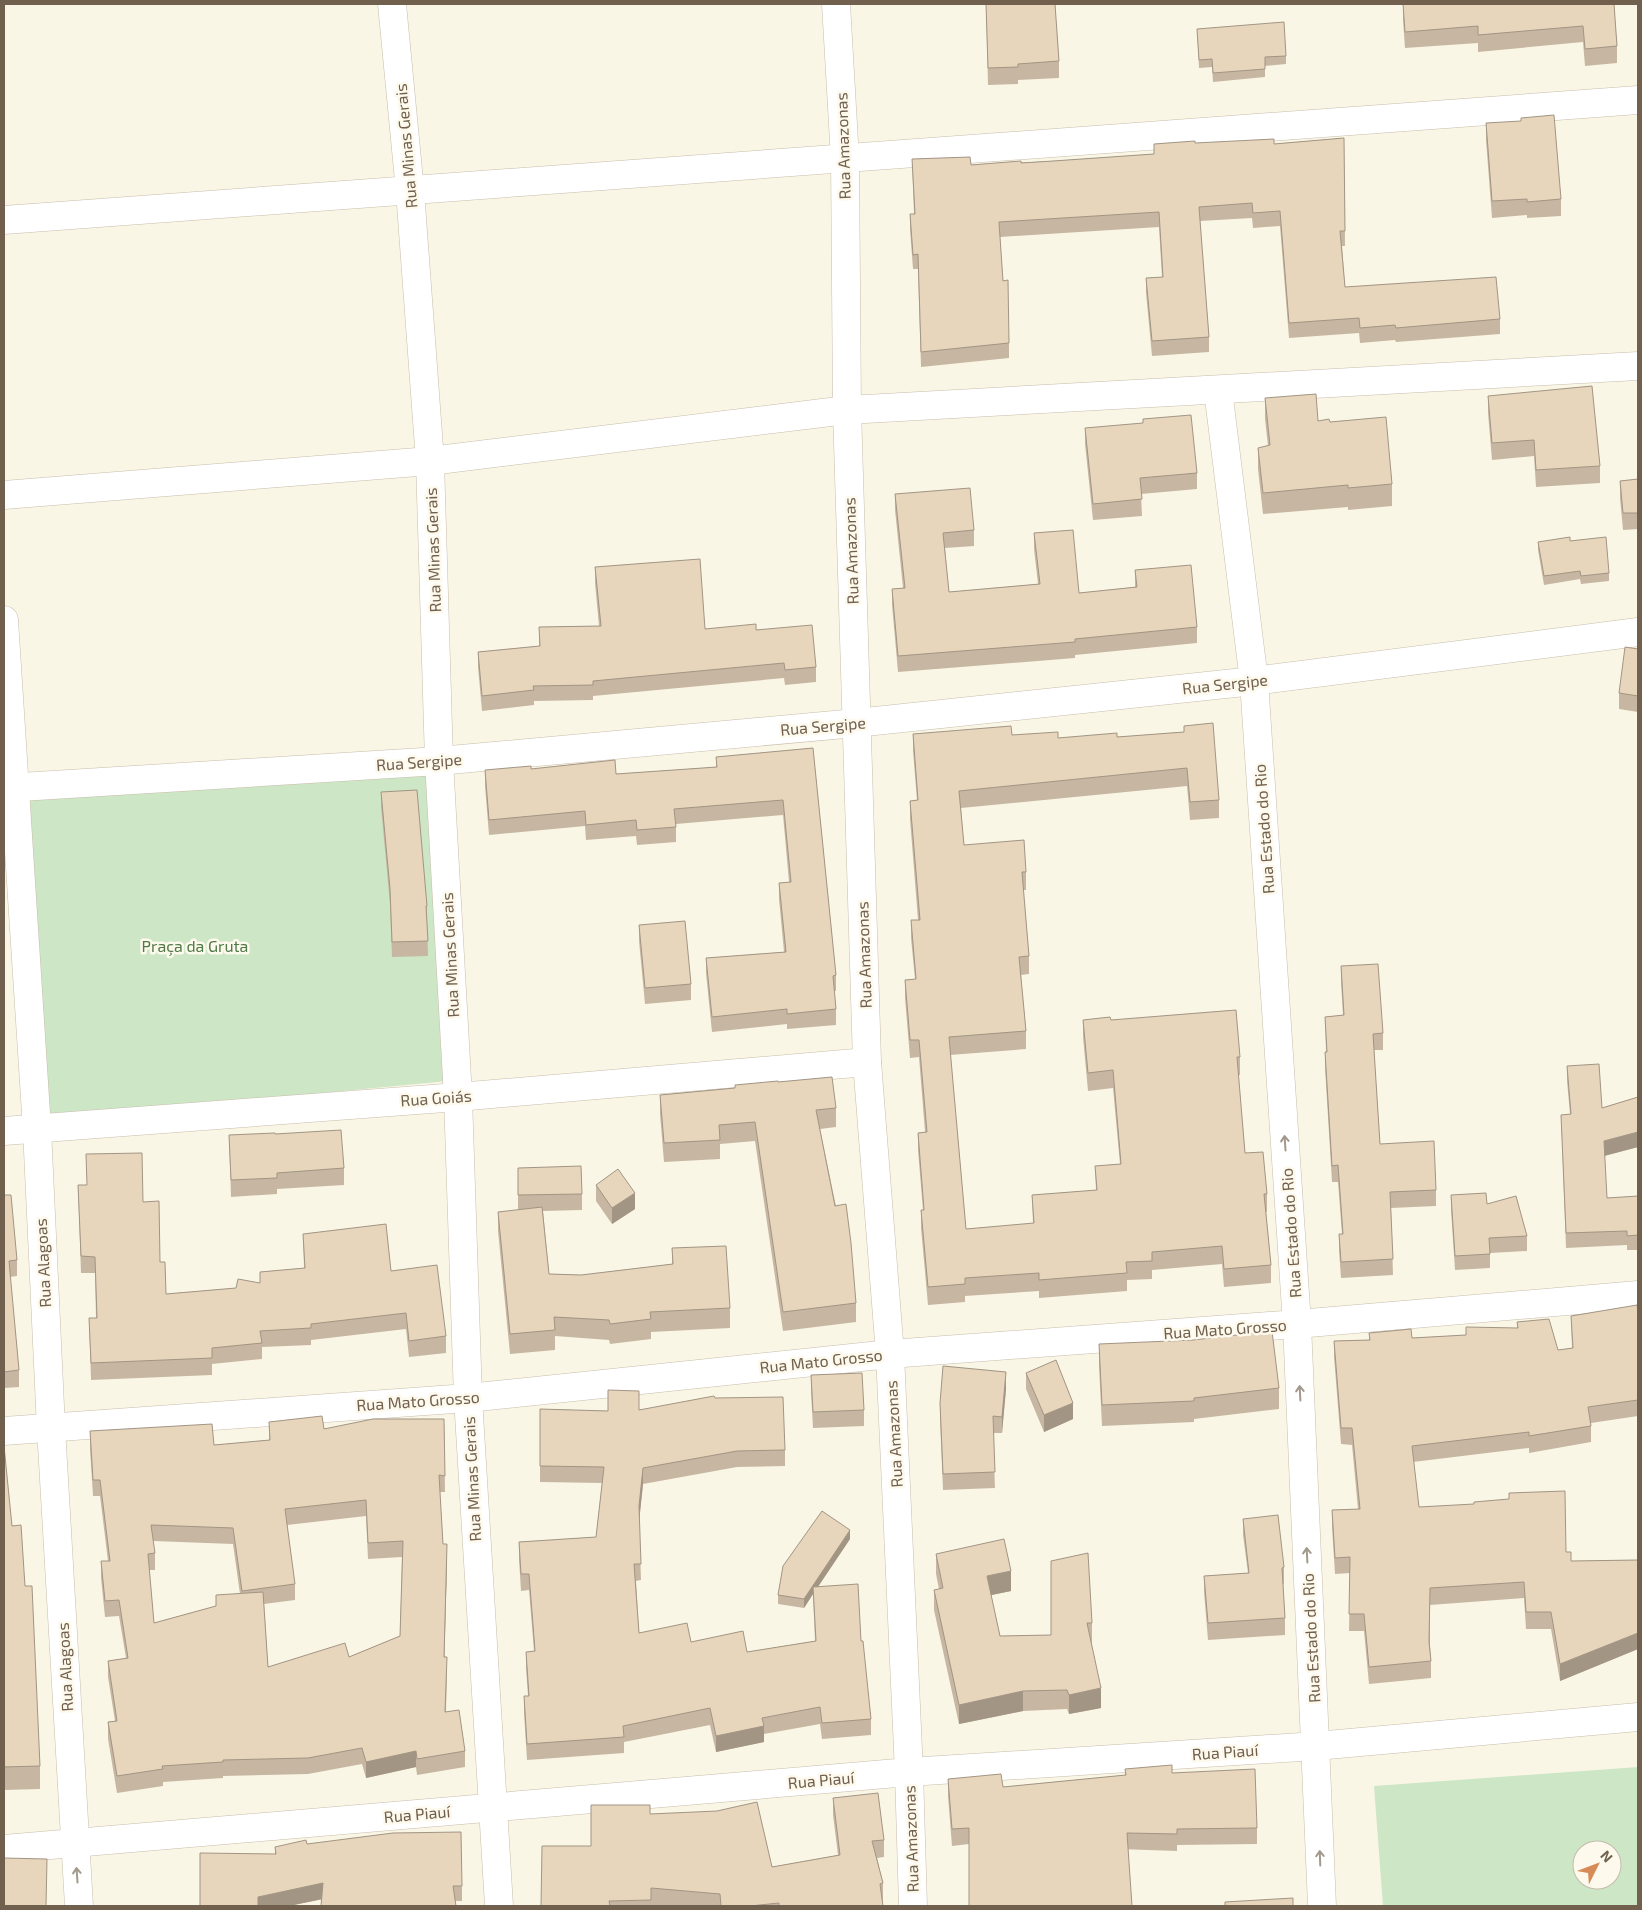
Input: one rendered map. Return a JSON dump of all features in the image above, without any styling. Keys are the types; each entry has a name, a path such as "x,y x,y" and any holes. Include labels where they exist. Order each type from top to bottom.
{"street":[{"name":"Rua Minas Gerais","path":"392,4 410,191 430,461 439,761 458,1097 468,1398 499,1906"},
{"name":"Rua Amazonas","path":"836,4 845,159 848,410 867,1062 890,1354 909,1772 913,1906"},
{"path":"4,220 1638,100"},
{"path":"4,495 430,461 848,410 1638,366"},
{"name":"Rua Estado do Rio","path":"1218,390 1254,681 1297,1324 1322,1906"},
{"name":"Rua Alagoas","path":"4,620 9,788 37,1129 51,1428 80,1906"},
{"name":"Rua Sergipe","path":"9,788 439,761 856,723 1254,681 1638,632"},
{"name":"Rua Goiás","path":"4,1131 458,1097 867,1062"},
{"name":"Rua Mato Grosso","path":"4,1431 468,1398 890,1354 1297,1324 1638,1295"},
{"name":"Rua Piauí","path":"4,1849 909,1772 1316,1746 1638,1717"}],"green space":[{"name":"Praça da Gruta","path":"428,775 448,1081 49,1119 23,797"},
{"path":"1638,1767 1638,1906 1383,1906 1374,1786"}],"building":[{"path":"986,4 1055,4 1059,61 1018,64 1018,67 988,68"},
{"path":"1403,4 1614,4 1617,46 1585,49 1583,26 1478,35 1478,26 1405,32"},
{"path":"1284,22 1286,56 1265,57 1265,69 1213,73 1212,59 1199,60 1197,29"},
{"path":"1554,115 1561,199 1527,202 1527,199 1492,201 1486,123 1521,121 1521,118"},
{"path":"1344,138 1345,231 1340,231 1345,287 1496,277 1500,319 1396,328 1395,325 1360,328 1359,318 1289,323 1280,211 1253,213 1252,203 1199,207 1209,337 1152,341 1146,278 1163,277 1159,212 999,222 1003,281 1008,280 1009,343 921,352 918,254 913,255 910,214 915,214 912,159 970,157 971,165 1021,161 1021,163 1154,154 1154,144 1274,139 1274,144"},
{"path":"1592,386 1600,466 1536,470 1534,440 1492,443 1488,396"},
{"path":"1316,394 1318,421 1329,419 1330,422 1386,417 1392,484 1348,488 1348,485 1263,493 1258,448 1270,445 1265,398"},
{"path":"1191,415 1197,473 1140,478 1142,499 1093,504 1085,428 1143,423 1143,419"},
{"path":"1638,479 1638,513 1623,513 1620,481"},
{"path":"970,488 974,530 943,533 949,592 1040,584 1034,533 1073,530 1079,593 1137,587 1135,570 1191,565 1197,627 1075,639 1075,642 898,656 892,589 905,588 895,494"},
{"path":"1570,537 1570,541 1606,537 1609,573 1581,576 1580,571 1544,576 1538,542"},
{"path":"700,559 705,629 756,624 756,630 812,625 816,667 785,670 784,663 593,681 593,685 533,686 534,690 482,696 478,652 540,646 539,627 601,626 595,567"},
{"path":"1625,647 1638,649 1638,696 1619,693"},
{"path":"1213,723 1219,800 1190,802 1187,768 959,791 964,845 1024,840 1026,872 1022,872 1029,956 1019,957 1026,1031 949,1037 966,1229 1034,1223 1032,1195 1097,1190 1095,1166 1121,1164 1113,1070 1088,1073 1083,1020 1110,1017 1111,1020 1236,1010 1240,1057 1237,1057 1245,1153 1263,1152 1267,1194 1264,1194 1271,1265 1224,1269 1222,1246 1152,1252 1152,1261 1126,1262 1127,1273 1039,1280 1039,1273 965,1278 965,1284 928,1287 921,1210 924,1210 918,1133 927,1132 919,1040 910,1040 905,980 916,979 911,920 920,920 910,801 918,800 913,734 1011,726 1012,735 1058,732 1058,738 1117,733 1117,737 1184,732 1184,726"},
{"path":"813,748 836,975 833,976 836,1009 787,1014 787,1009 712,1017 706,958 786,952 779,883 791,882 783,800 674,809 676,827 637,830 636,820 586,825 585,811 489,820 485,770 531,766 531,769 615,760 616,774 717,767 716,757"},
{"path":"417,790 427,906 428,941 392,942 390,889 381,792"},
{"path":"685,921 691,984 645,988 639,925"},
{"path":"1378,964 1383,1033 1373,1034 1380,1144 1434,1141 1436,1190 1390,1192 1393,1259 1341,1262 1339,1234 1343,1234 1338,1165 1332,1166 1325,1052 1327,1052 1325,1017 1344,1015 1341,966"},
{"path":"1599,1064 1602,1108 1638,1097 1638,1132 1604,1141 1607,1198 1638,1196 1638,1235 1627,1236 1627,1231 1566,1233 1561,1115 1571,1114 1567,1066"},
{"path":"832,1077 836,1108 816,1110 835,1206 846,1204 856,1303 783,1312 755,1122 719,1125 720,1140 664,1143 660,1095 735,1088 735,1085"},
{"path":"341,1130 344,1168 277,1173 277,1178 231,1180 229,1135"},
{"path":"142,1153 143,1202 159,1201 160,1262 165,1262 166,1294 236,1288 238,1279 260,1283 260,1272 305,1268 303,1234 386,1224 391,1271 437,1265 446,1336 409,1341 406,1313 311,1324 311,1328 260,1331 262,1343 212,1348 212,1358 91,1363 89,1318 97,1318 95,1257 81,1256 78,1185 87,1185 86,1154"},
{"path":"581,1166 582,1194 518,1195 518,1168"},
{"path":"618,1169 635,1193 612,1208 596,1185"},
{"path":"1486,1193 1487,1204 1516,1196 1527,1236 1489,1238 1490,1254 1455,1256 1451,1195"},
{"path":"4,1195 11,1195 17,1260 9,1261 19,1370 4,1372"},
{"path":"542,1207 549,1274 581,1275 673,1264 672,1248 726,1246 730,1308 650,1312 651,1319 610,1324 609,1320 554,1317 555,1330 510,1334 498,1212"},
{"path":"1637,1305 1638,1400 1588,1407 1591,1426 1529,1436 1529,1432 1412,1446 1419,1507 1474,1504 1474,1502 1509,1499 1509,1493 1565,1491 1566,1552 1571,1552 1571,1561 1638,1560 1638,1633 1560,1664 1551,1612 1526,1612 1524,1582 1430,1588 1429,1642 1431,1661 1369,1667 1364,1614 1349,1614 1350,1557 1335,1558 1332,1510 1360,1509 1352,1428 1341,1428 1334,1341 1370,1340 1369,1333 1411,1329 1412,1338 1466,1335 1466,1327 1518,1328 1517,1322 1549,1319 1558,1350 1573,1348 1571,1316"},
{"path":"1272,1331 1279,1388 1194,1398 1194,1401 1102,1405 1099,1344 1193,1340"},
{"path":"1056,1360 1073,1403 1044,1415 1026,1373"},
{"path":"943,1366 1006,1372 1002,1417 993,1416 995,1472 943,1474 940,1403"},
{"path":"862,1373 864,1410 813,1412 811,1375"},
{"path":"608,1390 639,1391 639,1410 714,1396 715,1398 783,1397 785,1450 737,1451 643,1468 639,1506 641,1564 634,1564 639,1633 687,1623 691,1642 743,1631 747,1652 816,1641 813,1587 858,1584 861,1641 863,1641 871,1719 822,1723 820,1707 762,1718 764,1726 716,1736 710,1708 623,1726 624,1737 527,1744 524,1696 529,1696 526,1652 535,1651 529,1574 521,1574 519,1542 596,1537 604,1467 540,1466 540,1409 608,1411"},
{"path":"322,1416 324,1429 373,1419 444,1419 445,1476 439,1475 443,1544 447,1544 444,1657 447,1657 445,1712 459,1710 465,1751 417,1759 416,1751 366,1762 362,1748 308,1758 223,1760 223,1762 162,1766 163,1769 117,1776 108,1722 117,1721 108,1661 128,1658 119,1600 105,1601 101,1561 110,1561 100,1480 93,1480 90,1431 212,1424 214,1445 270,1440 269,1422","holes":["366,1500 368,1543 403,1541 400,1636 349,1657 345,1643 268,1667 263,1592 216,1595 216,1606 154,1623 148,1554 155,1553 151,1525 233,1528 242,1591 295,1584 285,1509"]},
{"path":"4,1446 12,1526 21,1525 25,1586 32,1586 40,1766 4,1767"},
{"path":"822,1511 850,1530 804,1599 778,1595 783,1566"},
{"path":"1278,1515 1284,1567 1282,1568 1285,1618 1208,1623 1204,1576 1249,1573 1243,1519"},
{"path":"1004,1539 1011,1571 987,1576 1000,1636 1051,1635 1051,1561 1088,1553 1092,1623 1087,1623 1101,1688 1069,1695 1067,1690 1023,1691 959,1705 934,1590 943,1588 936,1554"},
{"path":"1172,1765 1172,1773 1255,1769 1257,1828 1177,1829 1177,1834 1127,1833 1132,1906 969,1906 969,1828 952,1829 948,1779 1001,1774 1003,1787 1126,1775 1125,1769"},
{"path":"878,1793 884,1840 872,1841 883,1883 880,1884 883,1906 779,1906 779,1903 721,1906 720,1894 651,1888 651,1900 609,1901 610,1906 541,1906 542,1846 591,1846 591,1805 650,1805 650,1814 717,1811 757,1802 772,1867 840,1855 833,1798"},
{"path":"461,1832 462,1886 453,1886 456,1906 321,1906 323,1883 258,1897 258,1906 200,1906 200,1853 276,1854 275,1847 306,1840 307,1844 393,1833"},
{"path":"4,1858 47,1859 46,1906 4,1906"},
{"path":"1293,1898 1293,1906 1225,1906 1225,1902"}]}
